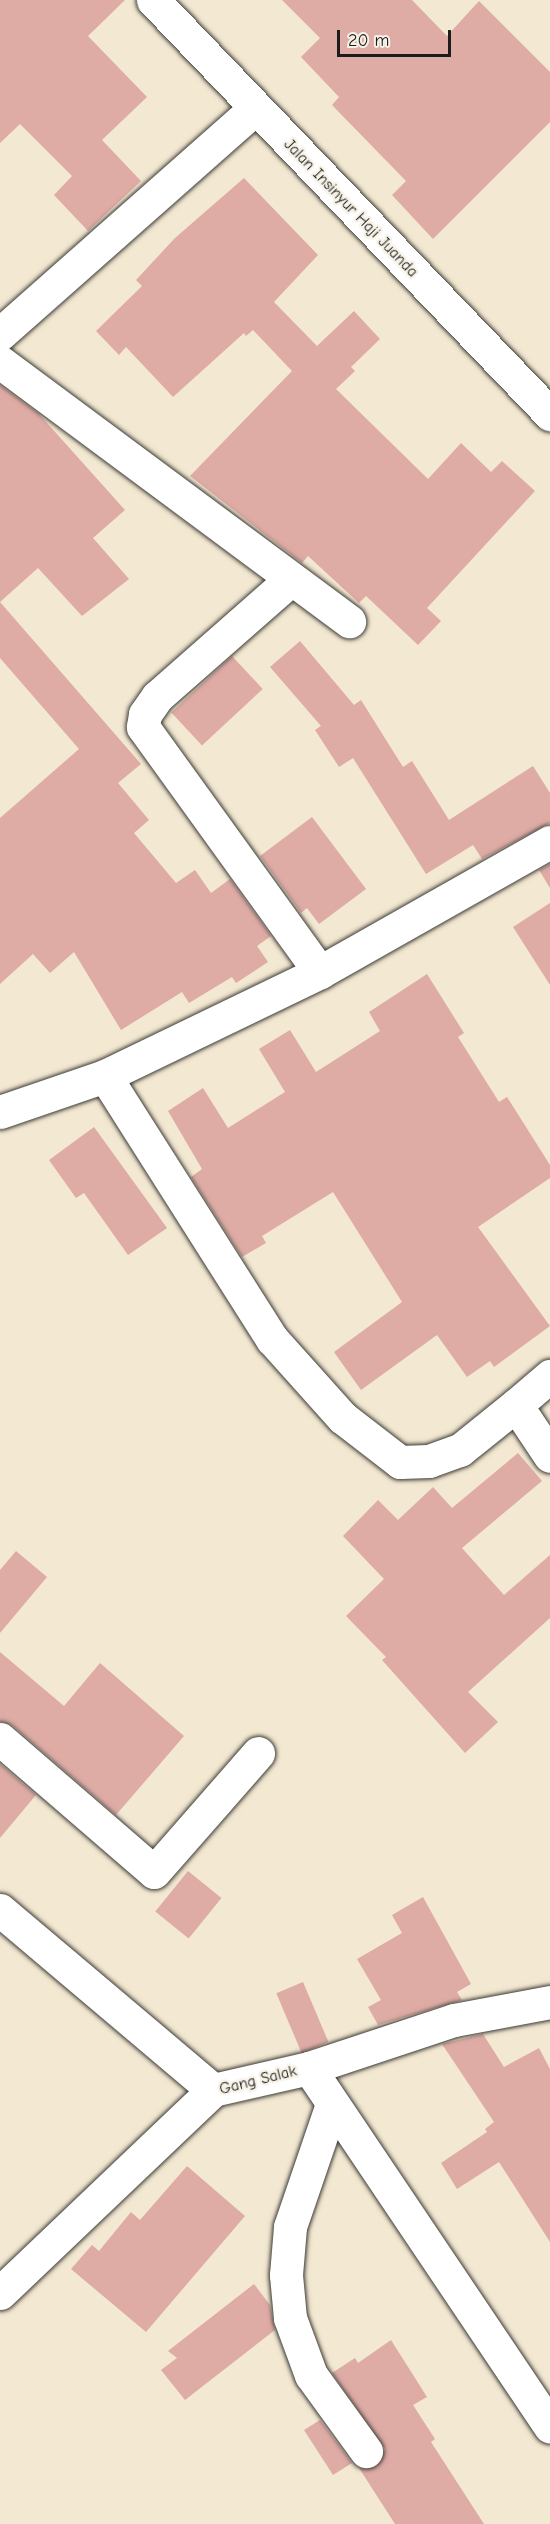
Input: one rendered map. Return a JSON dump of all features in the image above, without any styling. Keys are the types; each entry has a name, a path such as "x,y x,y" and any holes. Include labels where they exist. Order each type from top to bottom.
{"street":[{"name":"Jalan Insinyur Haji Juanda","path":"153,0 550,414"},
{"path":"0,334 255,108"},
{"path":"0,362 290,580 349,621"},
{"path":"290,580 157,697 145,714 143,728 320,972"},
{"path":"0,1112 105,1076 320,972 550,842"},
{"path":"105,1076 272,1339 303,1377 378,1447 400,1462 444,1457 460,1450 550,1376"},
{"path":"516,1406 550,1456"},
{"path":"0,1739 154,1872 258,1753"},
{"path":"0,1910 213,2090"},
{"name":"Gang Salak","path":"0,2293 213,2090 309,2068 412,2031 550,2002"},
{"path":"309,2068 550,2426"},
{"path":"332,2104 290,2227 286,2275 290,2318 311,2375 366,2451"}],"building":[{"path":"0,0 125,0 88,36 147,97 102,140 141,181 88,231 54,195 72,176 20,124 0,143"},
{"path":"282,0 412,0 447,36 479,1 550,72 550,122 433,239 392,195 406,181 332,105 339,97 301,57 320,38"},
{"path":"244,178 318,255 274,302 317,346 354,311 380,339 351,367 355,371 336,389 428,479 461,443 491,472 502,461 535,491 427,608 441,621 418,645 366,596 359,603 308,556 302,563 190,476 292,371 253,330 246,336 244,333 173,397 126,347 119,355 96,331 142,286 136,280 175,238"},
{"path":"0,385 39,414 125,510 93,538 129,579 82,616 38,568 0,602"},
{"path":"0,602 141,764 118,783 149,820 134,833 176,883 195,870 211,893 230,879 271,936 257,946 268,962 236,983 232,977 189,1003 182,992 121,1030 74,952 50,973 33,954 0,984 0,818 79,749 0,658"},
{"path":"300,641 354,705 361,700 403,767 412,761 449,820 533,766 550,793 550,823 482,859 473,845 426,874 353,758 339,767 315,730 321,726 270,667"},
{"path":"232,656 263,689 202,746 171,713"},
{"path":"312,817 366,889 319,924 307,908 301,913 260,856"},
{"path":"550,864 550,888 539,870"},
{"path":"550,903 550,985 513,927"},
{"path":"427,974 464,1033 458,1037 499,1102 507,1097 550,1165 550,1178 478,1227 550,1326 494,1367 490,1361 467,1377 437,1335 361,1390 334,1352 402,1302 333,1192 262,1236 266,1243 242,1257 191,1177 202,1169 168,1111 203,1088 228,1128 285,1092 259,1049 290,1030 316,1072 380,1031 369,1012"},
{"path":"94,1127 167,1228 128,1255 84,1193 76,1198 49,1160"},
{"path":"518,1453 542,1481 462,1548 504,1595 550,1555 550,1618 468,1692 498,1722 465,1753 382,1660 386,1657 346,1616 384,1579 343,1536 378,1500 398,1520 433,1487 452,1508"},
{"path":"16,1551 47,1577 0,1633 0,1570"},
{"path":"0,1652 64,1706 100,1663 184,1736 116,1815 12,1725 0,1721"},
{"path":"0,1764 36,1795 0,1838"},
{"path":"188,1871 221,1898 189,1938 155,1911"},
{"path":"423,1897 471,1984 457,1992 462,2000 378,2025 368,2007 381,2000 357,1959 402,1933 392,1915"},
{"path":"303,1982 328,2042 302,2053 276,1993"},
{"path":"483,2034 504,2067 539,2048 550,2069 550,2242 499,2162 457,2189 441,2163 487,2132 485,2129 494,2122 442,2044"},
{"path":"187,2166 245,2216 146,2332 71,2269 92,2245 99,2251 131,2212 140,2220"},
{"path":"254,2284 270,2305 275,2330 185,2400 161,2370 177,2358 168,2351"},
{"path":"391,2340 427,2397 413,2405 435,2439 431,2442 484,2524 395,2524 359,2468 377,2466 385,2449 332,2373 355,2358 358,2363"},
{"path":"320,2420 352,2463 333,2475 304,2430"}]}
